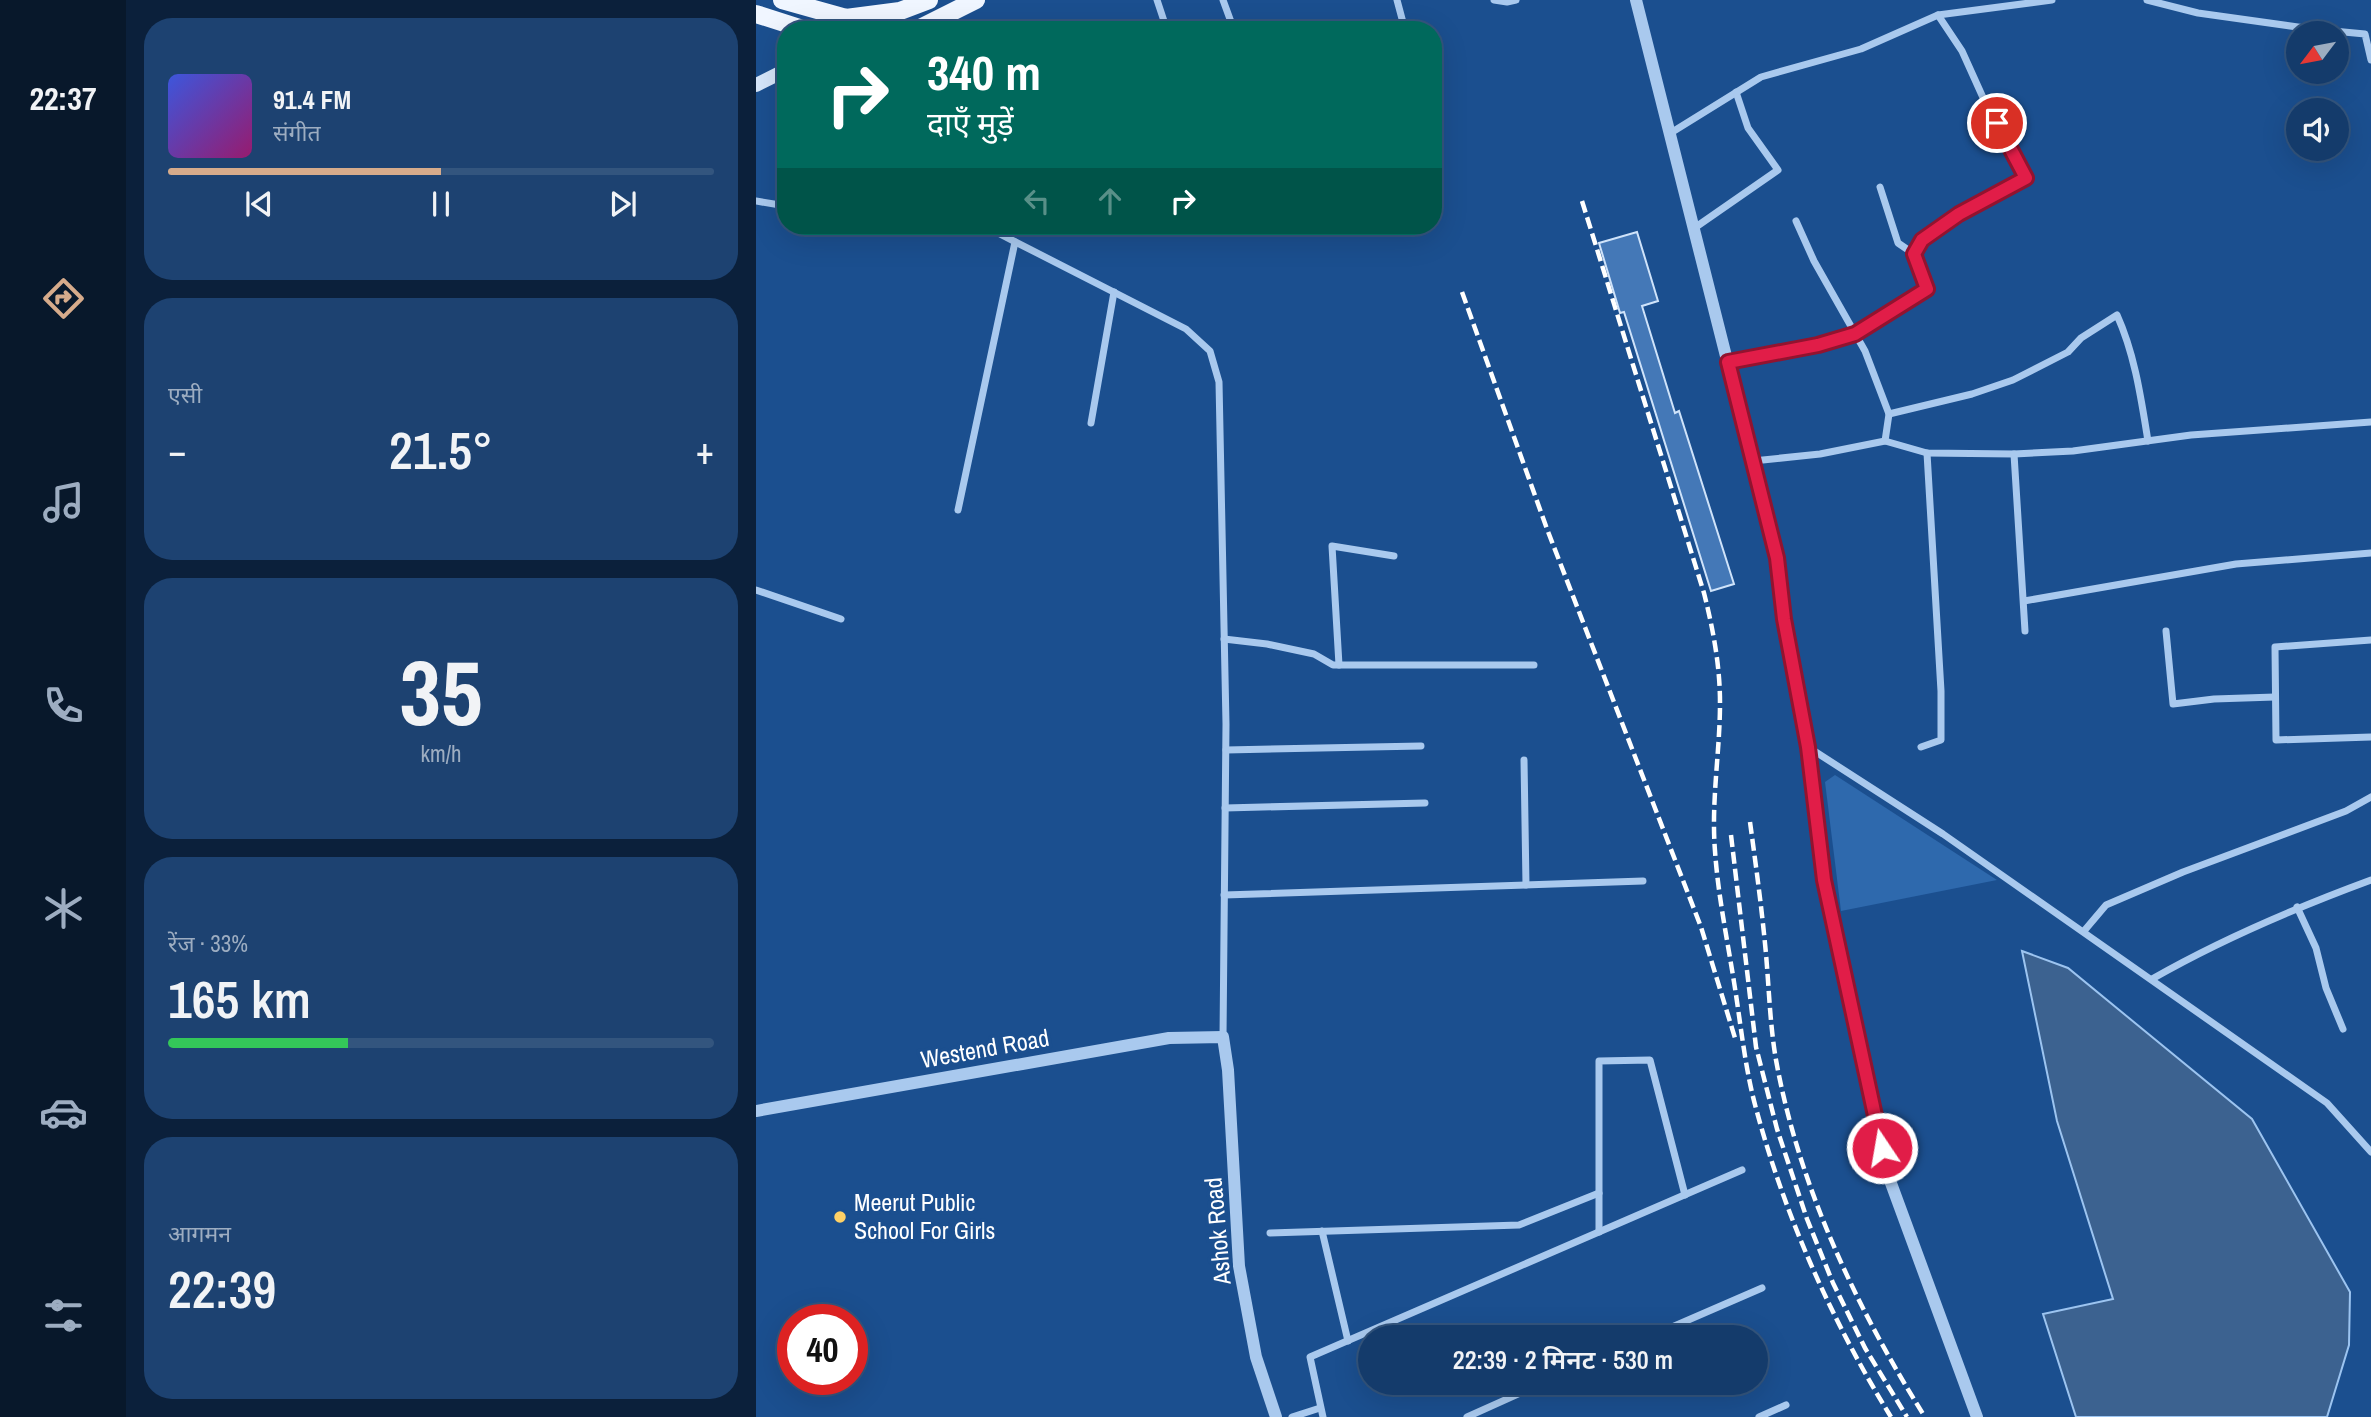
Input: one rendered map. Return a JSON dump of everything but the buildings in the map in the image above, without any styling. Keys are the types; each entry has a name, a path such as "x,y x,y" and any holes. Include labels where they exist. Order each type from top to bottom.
{"main road":[{"path":"782,0 840,21"},
{"path":"854,21 880,7 900,11 929,0"},
{"path":"934,21 976,0"},
{"path":"756,14 778,21"},
{"path":"756,85 777,74"}],"street":[{"path":"1157,0 1164,21"},
{"path":"1223,0 1231,21"},
{"path":"1397,0 1403,21"},
{"path":"1494,0 1516,0"},
{"path":"1636,0 1777,558 1784,619 1808,747 1824,880 1888,1175 1977,1417"},
{"path":"1669,134 1761,76 1861,49 1938,15 2051,0"},
{"path":"2147,0 2197,13 2365,34 2371,60"},
{"path":"1914,254 1922,240 1959,214 2026,178 1985,103 1962,51 1938,15"},
{"path":"1692,230 1778,170 1748,128 1736,92"},
{"path":"1728,362 1818,345 1855,334 1927,289 1914,254 1898,243 1880,187"},
{"path":"756,201 777,204"},
{"path":"1796,221 1814,261 1865,351 1889,414 1885,441"},
{"path":"1002,235 1186,329 1210,351 1219,382 1226,750 1223,1037"},
{"path":"958,510 1015,242"},
{"path":"1091,423 1114,292"},
{"path":"1889,414 1972,394 2014,380 2068,352 2081,338 2117,315 2125,332 2138,380 2148,441"},
{"path":"1752,461 1820,454 1885,441 1927,453 2014,454 2073,451 2191,435 2371,422"},
{"path":"1921,747 1941,740 1941,691 1927,453"},
{"path":"2014,454 2025,631"},
{"path":"1339,665 1332,546 1394,556"},
{"path":"2024,601 2236,564 2371,553"},
{"path":"756,590 841,619"},
{"path":"2166,631 2173,704 2214,699 2275,697"},
{"path":"1224,639 1267,644 1314,654 1333,665 1534,665"},
{"path":"2371,640 2275,647 2276,740 2371,737"},
{"path":"1226,750 1421,746"},
{"path":"1808,747 1943,834 2327,1103 2371,1152"},
{"path":"1524,760 1526,885"},
{"path":"2084,931 2106,905 2183,872 2346,811 2371,797"},
{"path":"1225,808 1425,803"},
{"path":"2151,979 2206,949 2297,907 2371,880"},
{"path":"1224,895 1643,881"},
{"path":"2297,907 2315,948 2326,988 2343,1029"},
{"name":"Westend Road","path":"756,1111 1169,1038 1223,1037"},
{"name":"Ashok Road","path":"1223,1037 1228,1070 1239,1266 1256,1357 1276,1417"},
{"path":"1599,1232 1599,1061 1650,1060 1685,1195"},
{"path":"1323,1417 1310,1357 1742,1170"},
{"path":"1270,1233 1519,1225 1599,1193"},
{"path":"1322,1231 1348,1341"},
{"path":"1677,1325 1762,1288"},
{"path":"1466,1417 1516,1395"},
{"path":"1759,1417 1786,1405"},
{"path":"1292,1417 1320,1408"}],"shaded area":[{"path":"1835,775 1997,880 1841,911 1825,782"},
{"path":"2022,951 2068,968 2252,1119 2350,1292 2349,1345 2327,1417 2076,1417 2043,1314 2113,1299 2057,1121"}],"railway":[{"path":"1582,201 1704,593 1713,634 1720,703 1714,814 1716,867 1753,1096 1782,1192 1813,1269 1850,1345 1891,1417"},
{"path":"1462,292 1547,529 1701,927 1735,1038"},
{"path":"1750,822 1763,921 1774,1047 1799,1154 1815,1200 1854,1290 1876,1334 1925,1417"},
{"path":"1731,835 1756,1047 1777,1129 1807,1219 1833,1283 1865,1348 1907,1417"}],"place":[{"name":"Meerut Public School For Girls","path":"840,1217"}],"route":[{"path":"1882,1148 1824,880 1808,747 1784,619 1777,558 1728,362 1818,345 1855,334 1927,289 1914,254 1922,240 1959,214 2026,178 1997,123"}]}
